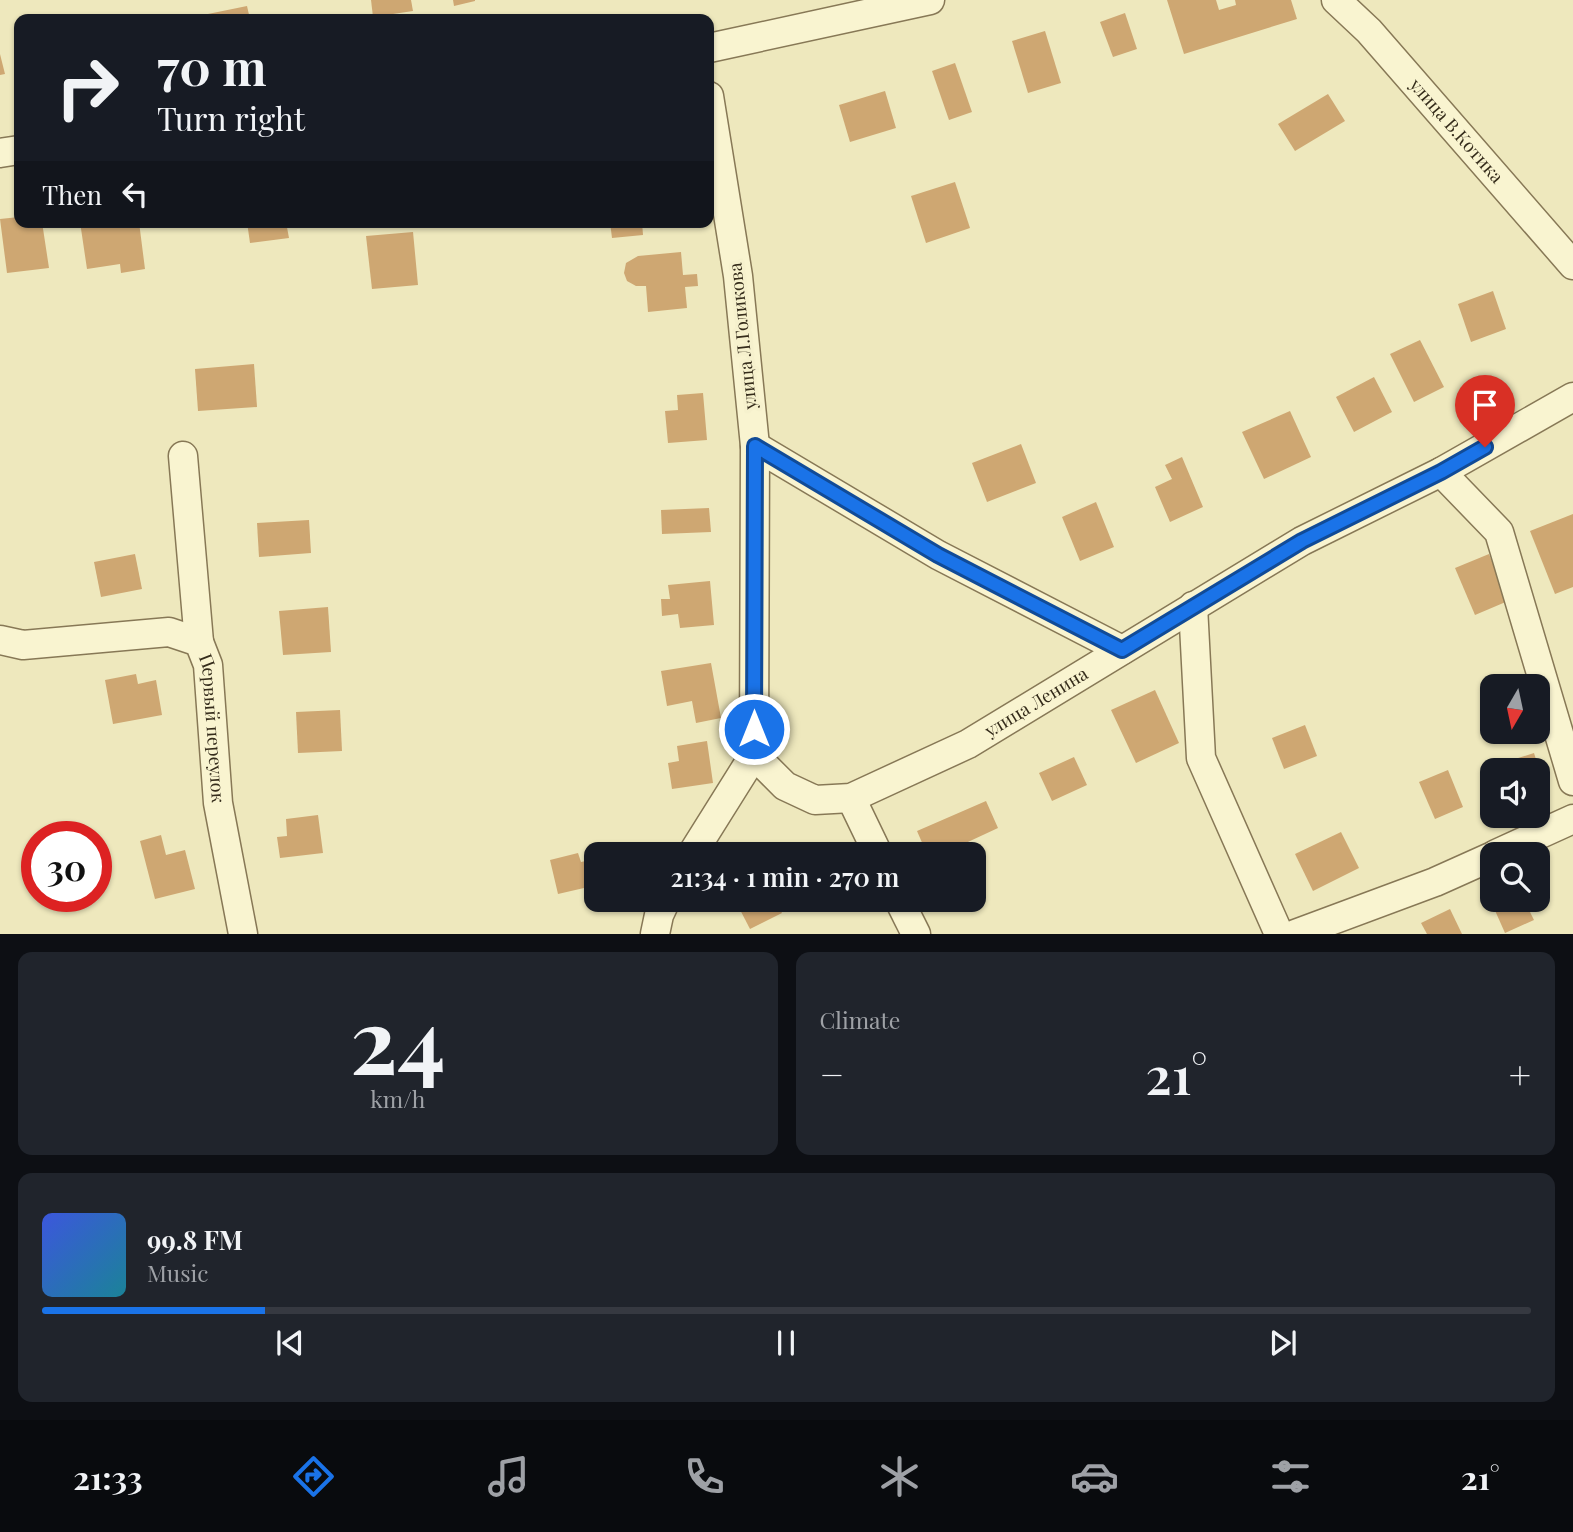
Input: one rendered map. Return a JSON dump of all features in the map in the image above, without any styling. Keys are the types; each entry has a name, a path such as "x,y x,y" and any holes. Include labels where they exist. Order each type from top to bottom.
{"street":[{"path":"714,47 930,0"},
{"name":"улица В.Котика","path":"1336,0 1370,31 1573,265"},
{"name":"улица Л.Голикова","path":"714,127 738,276 755,446 754,755"},
{"name":"улица Ленина","path":"754,755 785,786 815,800 851,798 968,744 1302,541 1441,472 1573,397"},
{"path":"755,446 938,555 1122,650"},
{"path":"183,456 199,642"},
{"path":"1441,472 1499,532 1573,781"},
{"path":"1193,606 1201,758 1279,933"},
{"name":"Первый переулок","path":"0,640 23,645 169,632 199,642 208,665 218,803 243,933"},
{"path":"700,842 754,755"},
{"path":"851,798 872,842"},
{"path":"1523,842 1573,819"},
{"path":"1296,933 1435,882 1480,862"},
{"path":"655,933 660,912"},
{"path":"905,912 916,933"}],"building":[{"path":"371,0 411,0 413,11 373,14"},
{"path":"453,0 475,0 475,1 454,6"},
{"path":"1167,0 1216,0 1219,10 1236,5 1235,0 1291,0 1297,19 1184,54"},
{"path":"247,6 249,14 208,14"},
{"path":"1125,13 1137,49 1113,57 1100,22"},
{"path":"1045,31 1061,83 1028,93 1012,41"},
{"path":"0,54 5,74 0,75"},
{"path":"955,63 972,112 949,120 932,71"},
{"path":"885,91 896,128 850,142 839,105"},
{"path":"1328,94 1345,121 1295,151 1278,124"},
{"path":"955,182 970,228 926,243 911,196"},
{"path":"14,218 14,228 43,228 49,268 7,273 0,219"},
{"path":"81,228 140,228 145,269 121,273 120,264 87,269"},
{"path":"248,228 287,228 289,238 250,243"},
{"path":"611,228 642,228 643,235 612,238"},
{"path":"413,232 418,285 372,289 366,236"},
{"path":"681,252 683,275 697,274 698,286 685,287 687,308 648,312 646,286 636,286 627,281 624,273 626,263 638,256"},
{"path":"1493,291 1506,329 1471,342 1458,304"},
{"path":"1420,340 1444,387 1414,402 1390,354"},
{"path":"254,364 257,407 198,411 195,369"},
{"path":"1374,377 1392,412 1354,432 1336,397"},
{"path":"703,393 707,440 668,443 665,411 678,410 677,395"},
{"path":"1290,411 1311,457 1264,479 1242,432"},
{"path":"1021,444 1036,483 987,502 972,463"},
{"path":"1182,457 1203,507 1170,522 1155,487 1172,479 1165,465"},
{"path":"1096,502 1114,547 1080,561 1062,517"},
{"path":"709,508 711,532 662,534 661,510"},
{"path":"1573,514 1573,587 1555,594 1530,531"},
{"path":"309,520 311,553 259,557 257,523"},
{"path":"135,554 142,589 101,597 94,562"},
{"path":"1489,554 1508,601 1475,615 1455,568"},
{"path":"710,581 714,625 680,628 678,614 662,616 661,599 670,599 668,585"},
{"path":"328,607 331,652 283,655 279,611"},
{"path":"711,663 721,718 696,723 692,701 667,706 661,671"},
{"path":"136,674 138,684 156,680 162,715 113,724 105,680"},
{"path":"1155,690 1179,743 1136,763 1111,710"},
{"path":"340,710 342,751 298,753 296,712"},
{"path":"1305,725 1317,756 1284,769 1272,738"},
{"path":"707,741 713,783 672,789 668,763 679,761 677,746"},
{"path":"1534,753 1536,758 1518,758"},
{"path":"1074,757 1087,785 1052,801 1039,773"},
{"path":"1448,770 1463,807 1435,819 1419,782"},
{"path":"986,801 998,828 968,842 922,842 917,831"},
{"path":"318,815 323,853 280,858 277,837 287,836 286,819"},
{"path":"1341,832 1359,868 1313,891 1295,854"},
{"path":"161,835 166,855 185,850 195,889 155,899 140,841"},
{"path":"578,853 581,862 584,861 584,888 558,894 550,860"},
{"path":"1450,909 1462,934 1427,934 1421,923"},
{"path":"741,912 782,913 750,929"},
{"path":"1496,912 1530,912 1534,920 1505,933"}],"route":[{"path":"754,729 755,446 938,555 1122,650 1302,541 1441,472 1485,447"}]}
